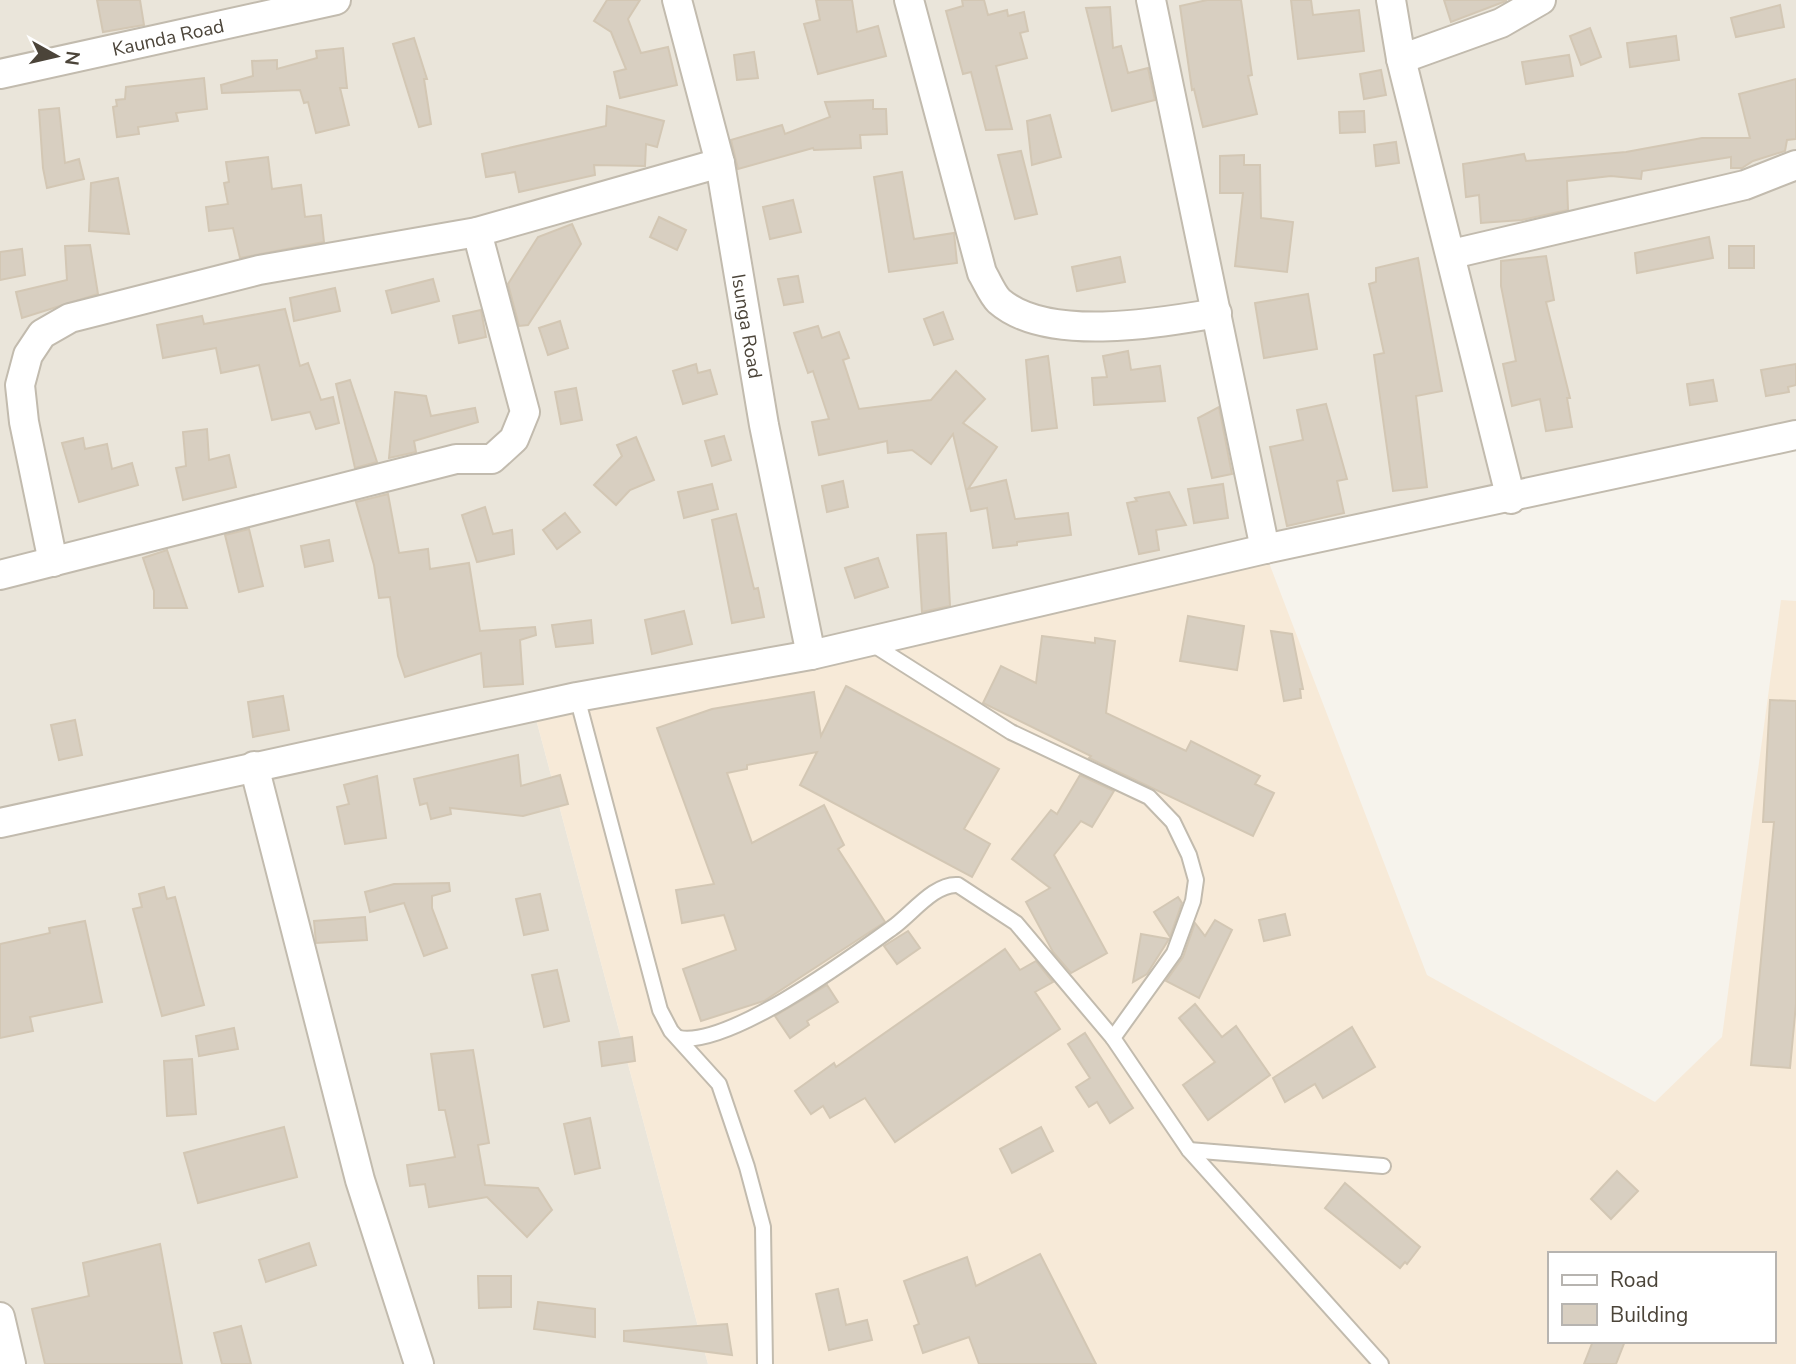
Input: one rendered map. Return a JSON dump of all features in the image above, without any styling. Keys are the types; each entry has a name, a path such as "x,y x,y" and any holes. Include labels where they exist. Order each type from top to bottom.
{"street":[{"name":"Kaunda Road","path":"0,74 335,0"},
{"name":"Isunga Road","path":"677,0 720,163 764,425 811,655"},
{"path":"909,0 982,272 998,300 1021,314 1076,327 1159,323 1217,313"},
{"path":"1151,0 1265,549"},
{"path":"1391,0 1401,59 1452,254 1511,499"},
{"path":"1401,59 1501,23 1541,0"},
{"path":"53,562 24,422 20,385 28,355 42,334 70,318 259,271 477,232 720,163"},
{"path":"1452,254 1745,185 1796,165"},
{"path":"0,575 456,459 492,459 514,439 525,412 477,232"},
{"path":"0,822 577,697 811,655 1265,549 1511,499 1796,435"},
{"path":"254,766 357,1167 419,1364"},
{"path":"0,1318 11,1364"}],"lane":[{"path":"868,642 1012,732 1149,797 1173,822 1189,855 1196,880 1193,901 1174,953 1113,1038"},
{"path":"577,697 660,1010 671,1031 719,1084 747,1167 762,1227 765,1364"},
{"path":"679,1038 692,1040 710,1037 787,999 951,885 958,885 1016,923 1113,1038 1189,1150 1381,1364"},
{"path":"1189,1150 1383,1166"}],"shaded area":[{"path":"0,0 1796,0 1796,444 536,719 708,1364 0,1364"},
{"path":"1266,555 1427,975 1655,1102 1722,1037 1781,600 1796,601 1796,1364 708,1364 536,719"}],"building":[{"path":"97,0 140,0 144,25 103,32"},
{"path":"607,0 640,0 628,19 641,53 668,47 677,85 620,98 614,72 626,69 611,32 594,21"},
{"path":"816,0 852,0 857,32 878,26 886,56 818,74 804,24 820,20"},
{"path":"962,0 984,0 988,15 1007,10 1008,16 1024,12 1028,31 1020,33 1027,58 996,66 1012,129 986,130 971,72 963,74 946,11 963,6"},
{"path":"1207,0 1241,0 1252,75 1248,76 1257,114 1203,127 1194,89 1192,90 1180,6"},
{"path":"1291,0 1311,0 1313,15 1359,10 1364,51 1298,59"},
{"path":"1444,0 1506,0 1506,1 1451,22"},
{"path":"1780,5 1784,27 1736,37 1731,18"},
{"path":"1110,7 1113,48 1121,46 1128,73 1148,68 1155,100 1112,111 1086,8"},
{"path":"1590,28 1601,57 1581,65 1570,36"},
{"path":"1676,36 1679,60 1630,67 1627,43"},
{"path":"414,38 427,79 424,79 431,124 419,127 393,44"},
{"path":"343,48 347,88 340,88 349,125 316,133 308,102 304,103 300,90 222,93 221,85 253,76 252,61 277,60 277,69 317,58 316,51"},
{"path":"754,52 758,78 737,80 734,55"},
{"path":"1569,55 1573,76 1526,84 1522,62"},
{"path":"1381,70 1386,95 1364,99 1360,74"},
{"path":"204,78 207,109 176,113 178,121 138,127 139,134 117,137 113,107 117,106 116,100 125,99 126,87"},
{"path":"1796,79 1796,139 1787,140 1785,151 1753,161 1742,168 1731,168 1731,157 1642,171 1641,179 1611,176 1567,181 1568,210 1522,220 1481,223 1479,195 1466,197 1463,164 1524,154 1526,161 1626,152 1702,138 1750,138 1739,94"},
{"path":"873,100 873,109 886,109 887,134 860,135 861,148 813,148 738,169 731,140 782,125 785,134 830,117 825,102"},
{"path":"607,106 664,121 657,147 646,144 645,166 594,165 595,175 519,192 515,172 486,177 482,154 606,126"},
{"path":"59,108 65,163 79,159 84,179 47,188 39,110"},
{"path":"1364,111 1365,132 1340,133 1339,112"},
{"path":"1050,115 1061,157 1032,165 1027,121"},
{"path":"1396,142 1399,163 1376,166 1374,145"},
{"path":"1021,151 1037,214 1015,219 998,155"},
{"path":"1244,155 1244,165 1260,165 1261,218 1293,222 1287,272 1235,266 1243,193 1220,193 1220,156"},
{"path":"268,157 272,189 301,185 305,217 321,215 324,242 240,258 233,228 209,231 206,207 228,204 224,183 229,182 226,162"},
{"path":"902,172 914,239 954,233 957,263 889,272 874,177"},
{"path":"118,178 129,234 89,231 91,183"},
{"path":"793,200 801,232 770,239 763,207"},
{"path":"659,217 686,230 677,250 650,237"},
{"path":"572,224 581,244 528,325 519,326 508,284 538,237"},
{"path":"1709,237 1713,258 1637,273 1635,253"},
{"path":"90,245 98,294 22,318 16,292 67,280 65,246"},
{"path":"1729,246 1754,246 1754,268 1729,268"},
{"path":"22,249 25,275 0,280 0,252"},
{"path":"1546,256 1554,300 1546,302 1570,398 1567,398 1572,427 1546,431 1540,399 1512,406 1503,364 1516,361 1501,286 1501,261"},
{"path":"1120,257 1125,282 1077,291 1072,267"},
{"path":"1418,258 1442,391 1416,396 1427,487 1393,491 1374,355 1384,353 1369,284 1376,282 1376,268"},
{"path":"798,276 803,302 784,305 778,279"},
{"path":"433,279 439,301 392,313 386,291"},
{"path":"335,288 340,311 294,321 290,298"},
{"path":"1308,294 1317,349 1264,358 1255,303"},
{"path":"285,309 300,366 308,363 321,400 333,397 339,423 316,429 310,412 272,420 259,365 221,373 216,348 163,358 157,325 202,316 204,324"},
{"path":"481,310 486,337 459,343 453,316"},
{"path":"943,312 953,339 934,345 924,319"},
{"path":"560,321 568,348 548,355 539,328"},
{"path":"818,326 822,338 839,332 849,358 843,360 859,409 931,400 956,371 985,399 963,423 997,447 968,489 1006,480 1015,519 1068,513 1071,535 993,548 987,508 971,511 953,434 931,464 912,450 888,453 887,441 819,455 812,422 829,419 813,371 808,373 794,333"},
{"path":"1128,351 1131,370 1160,366 1165,401 1094,405 1092,378 1107,377 1103,356"},
{"path":"1048,356 1057,428 1032,431 1026,360"},
{"path":"696,364 698,373 710,370 717,394 683,404 673,371"},
{"path":"1796,364 1796,385 1788,387 1789,392 1766,396 1761,370"},
{"path":"350,380 377,462 355,468 336,384"},
{"path":"1713,380 1717,401 1690,405 1687,384"},
{"path":"576,388 582,420 561,424 555,392"},
{"path":"395,392 426,396 431,416 475,408 478,422 414,441 416,452 389,458"},
{"path":"1326,404 1347,479 1337,481 1344,513 1287,526 1270,447 1303,440 1297,410"},
{"path":"1219,407 1232,474 1212,478 1198,418"},
{"path":"207,429 209,460 229,455 236,487 183,500 176,468 186,466 183,432"},
{"path":"724,436 731,460 712,466 705,441"},
{"path":"636,437 654,480 630,490 616,505 594,485 622,456 617,445"},
{"path":"83,438 85,449 107,444 112,469 132,463 138,485 79,502 62,443"},
{"path":"843,481 848,507 827,512 822,486"},
{"path":"712,484 718,509 684,518 678,492"},
{"path":"1223,484 1228,518 1194,523 1188,489"},
{"path":"1169,492 1186,525 1156,530 1159,550 1139,554 1127,503 1137,501 1135,498"},
{"path":"388,494 399,553 428,549 430,569 469,563 480,631 535,627 536,635 520,640 523,684 484,687 481,653 405,677 398,656 390,597 379,598 374,565 356,502"},
{"path":"485,507 493,534 512,530 514,554 477,562 462,515"},
{"path":"565,513 580,532 557,549 543,530"},
{"path":"736,514 754,589 758,588 764,617 732,623 712,520"},
{"path":"249,529 263,586 239,592 225,535"},
{"path":"946,533 950,606 922,612 917,535"},
{"path":"329,540 333,561 305,567 301,546"},
{"path":"167,550 187,608 154,608 154,591 143,558"},
{"path":"878,558 888,587 855,598 845,568"},
{"path":"684,611 692,644 652,654 645,620"},
{"path":"1188,616 1244,626 1237,670 1180,661"},
{"path":"591,620 593,643 556,647 552,625"},
{"path":"1271,631 1292,634 1303,689 1300,689 1301,698 1284,701"},
{"path":"1042,636 1095,643 1095,638 1115,641 1106,713 1186,751 1191,741 1260,776 1255,784 1274,793 1253,836 1089,758 1091,756 983,703 1001,666 1036,683"},
{"path":"846,686 999,769 964,829 990,844 972,877 800,785 817,752 747,765 747,769 727,773 752,843 824,805 844,845 838,849 885,922 764,1001 701,1021 683,969 736,950 724,915 682,923 676,890 714,884 657,728 712,709 814,692 821,736"},
{"path":"283,696 289,730 253,737 248,702"},
{"path":"1770,700 1796,701 1796,1004 1790,1068 1751,1065 1774,822 1763,822"},
{"path":"75,720 82,755 59,760 51,725"},
{"path":"518,755 521,786 560,775 568,804 523,816 450,808 451,814 431,819 427,803 420,805 414,779"},
{"path":"1080,775 1114,791 1092,827 1081,821 1054,855 1107,953 1071,973 1053,952 1026,902 1050,888 1012,859 1051,810 1057,814"},
{"path":"377,776 386,838 345,844 337,807 349,804 344,785"},
{"path":"449,883 450,891 432,896 432,908 447,948 424,956 404,903 370,912 365,892 394,884"},
{"path":"164,887 167,899 175,897 204,1005 162,1016 133,909 142,907 139,894"},
{"path":"540,894 548,930 524,935 516,899"},
{"path":"1178,897 1182,903 1170,937 1154,912"},
{"path":"1285,914 1290,935 1264,941 1259,920"},
{"path":"365,917 367,940 316,943 314,921"},
{"path":"1215,920 1232,930 1199,998 1166,981 1183,957 1195,923 1205,936"},
{"path":"85,921 102,1002 30,1017 33,1031 0,1038 0,944 50,933 49,928"},
{"path":"908,931 920,948 897,964 884,946"},
{"path":"1141,934 1169,939 1147,974 1133,982"},
{"path":"1005,949 1020,970 1036,961 1053,982 1035,992 1060,1029 895,1142 865,1098 830,1118 823,1106 811,1114 795,1091 834,1063 836,1067"},
{"path":"557,970 569,1021 544,1027 532,975"},
{"path":"827,985 838,1002 807,1021 809,1025 790,1038 775,1016"},
{"path":"1195,1004 1222,1037 1236,1026 1270,1075 1208,1120 1183,1085 1215,1062 1179,1018"},
{"path":"1352,1027 1375,1067 1323,1098 1315,1084 1285,1102 1273,1078"},
{"path":"234,1028 238,1049 199,1056 196,1036"},
{"path":"1085,1033 1133,1108 1110,1123 1097,1102 1089,1107 1076,1087 1090,1078 1068,1044"},
{"path":"632,1037 635,1061 602,1066 599,1042"},
{"path":"473,1050 489,1143 478,1145 485,1185 538,1188 552,1210 527,1237 487,1197 429,1207 425,1184 410,1186 407,1165 455,1157 445,1110 439,1110 431,1054"},
{"path":"192,1059 196,1114 167,1116 164,1061"},
{"path":"590,1118 600,1168 575,1174 564,1124"},
{"path":"284,1127 297,1177 198,1203 184,1153"},
{"path":"1041,1127 1053,1151 1012,1173 1000,1149"},
{"path":"1617,1171 1638,1191 1611,1219 1591,1199"},
{"path":"1345,1183 1420,1247 1407,1264 1405,1262 1400,1268 1325,1208"},
{"path":"309,1243 316,1265 266,1282 259,1260"},
{"path":"160,1244 182,1364 45,1364 32,1309 89,1296 83,1263"},
{"path":"1040,1254 1096,1364 979,1364 969,1337 923,1353 914,1326 919,1324 904,1281 967,1257 976,1286"},
{"path":"478,1276 511,1276 511,1307 479,1308"},
{"path":"838,1289 846,1325 867,1320 872,1340 829,1350 816,1294"},
{"path":"538,1302 595,1309 595,1337 534,1329"},
{"path":"727,1324 732,1355 624,1341 624,1331"},
{"path":"241,1326 251,1364 222,1364 214,1333"},
{"path":"1592,1343 1624,1343 1616,1364 1584,1364"}]}
